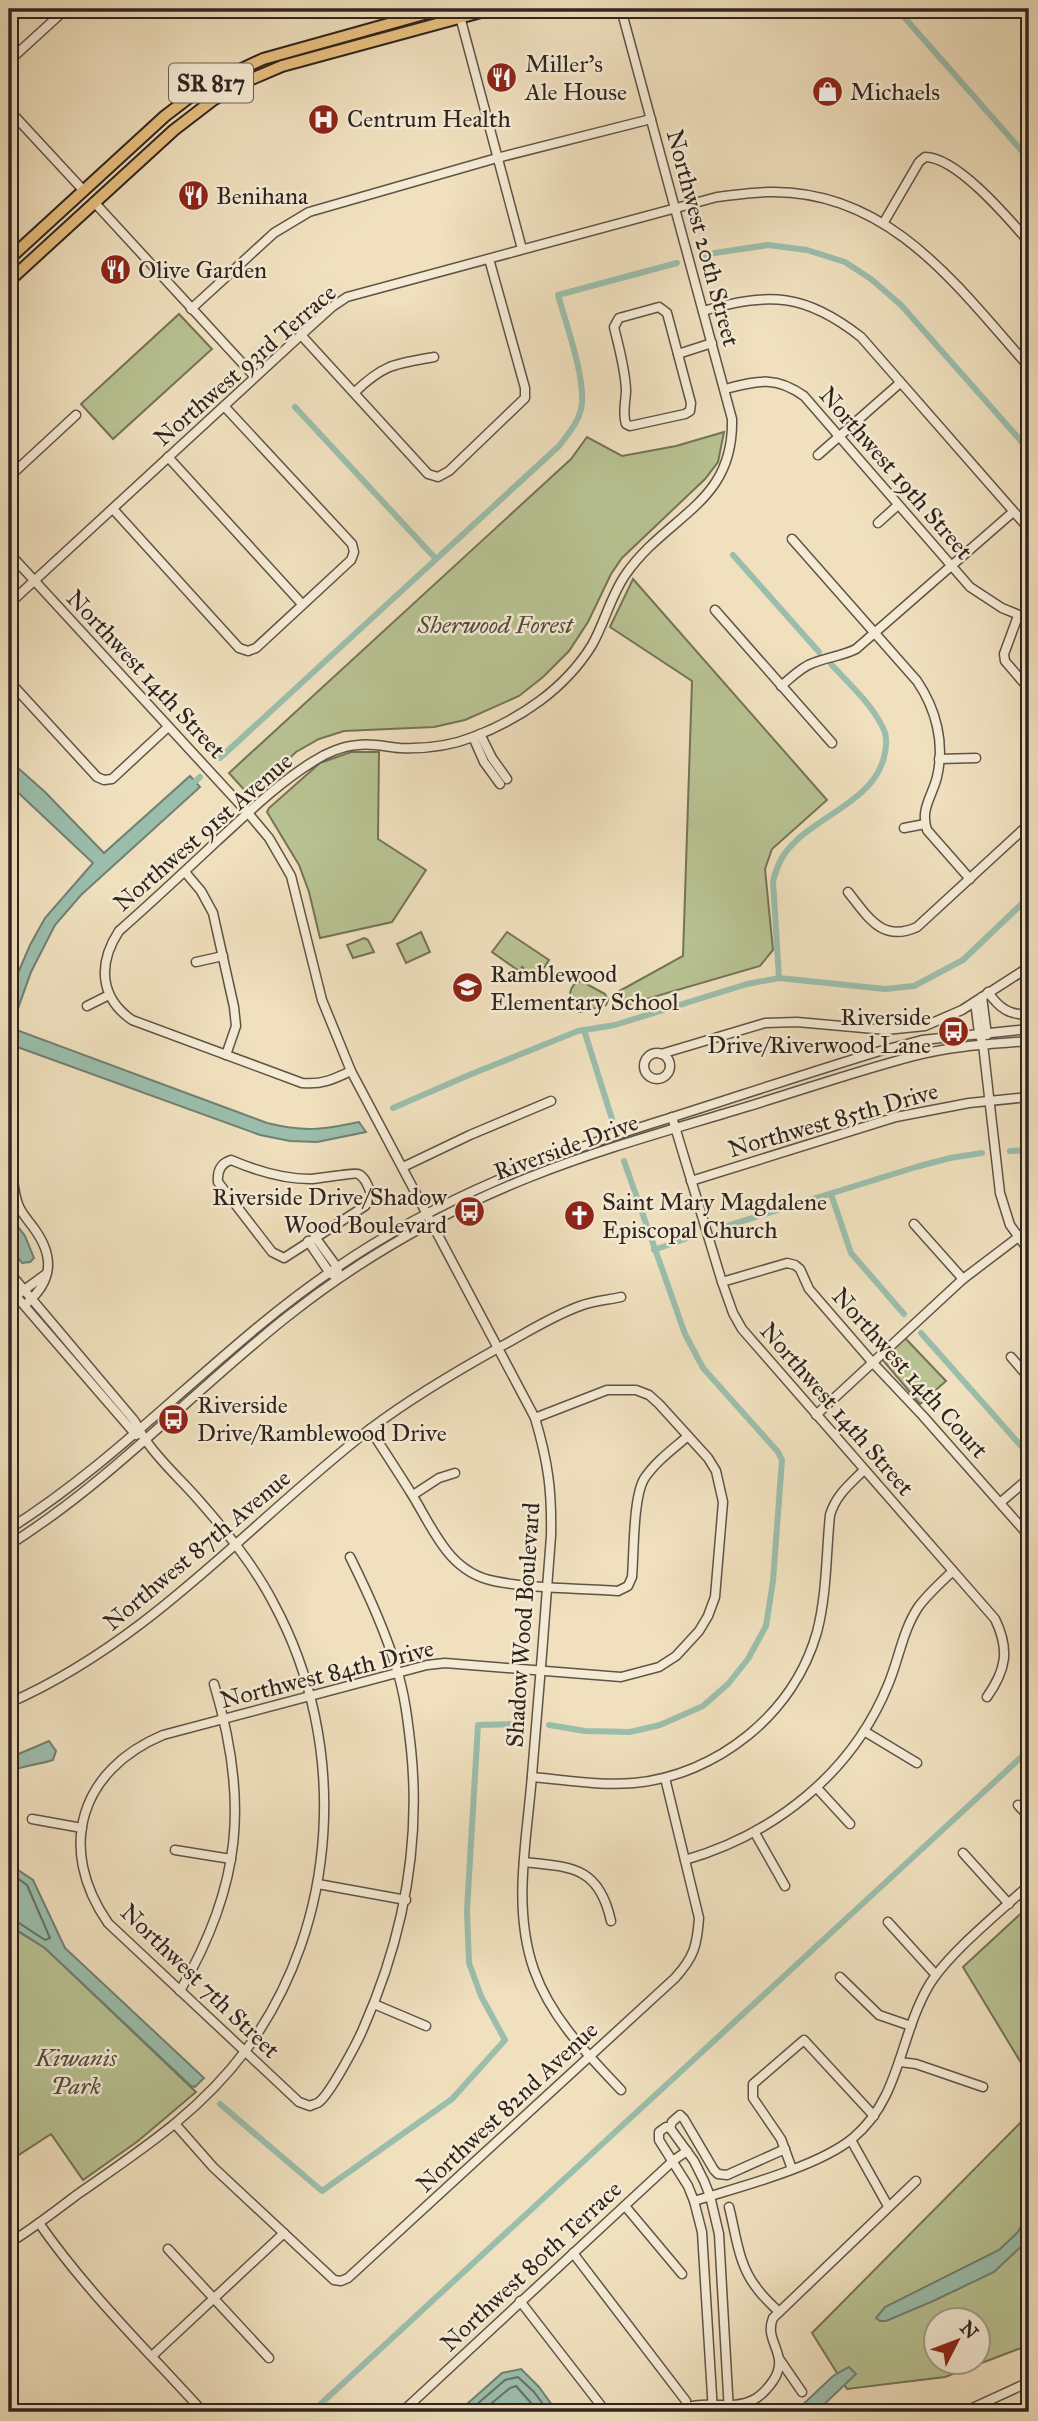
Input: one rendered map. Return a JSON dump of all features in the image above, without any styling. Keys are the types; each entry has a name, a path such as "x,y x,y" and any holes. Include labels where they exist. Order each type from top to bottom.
{"main road":[{"name":"SR 817","path":"9,260 165,117 203,87 263,59 442,9"},
{"name":"SR 817","path":"9,281 174,130 213,100 240,84 282,66 459,13 492,9"},
{"path":"267,73 274,61 299,48"},
{"path":"240,84 259,68 263,59"},
{"path":"94,202 94,190 116,162"},
{"path":"68,226 83,202 84,191"}],"street":[{"path":"9,61 66,9"},
{"name":"Northwest 20th Street","path":"621,9 732,419 732,439 720,478"},
{"path":"459,13 522,249"},
{"path":"9,110 84,191"},
{"path":"191,309 274,233 309,212 497,158 651,119"},
{"path":"884,222 919,162 925,157 942,161 964,176 996,204 1029,242"},
{"name":"Northwest 93rd Terrace","path":"9,604 301,335 347,297 717,197 773,192 826,200 884,222 947,274 1029,367"},
{"path":"94,202 255,377"},
{"path":"301,335 428,474 438,477 449,471 525,398 525,388 489,259"},
{"path":"703,311 742,300 766,298 806,305 843,323 861,337 1029,529"},
{"path":"659,307 664,309 678,354 691,403 690,411 630,426 626,424 626,391 615,322 619,318 659,307"},
{"path":"678,354 712,343"},
{"path":"355,392 374,373 387,367 434,357"},
{"name":"Northwest 19th Street","path":"725,388 760,380 776,381 791,387 804,397 951,565 984,598 1029,619"},
{"path":"818,454 900,383"},
{"path":"113,509 239,648 248,651 256,648 351,561 354,552 352,544 224,406"},
{"path":"9,477 76,415"},
{"path":"168,457 302,604"},
{"name":"Northwest 91st Avenue","path":"109,995 104,967 112,942 119,931 248,813 314,761 334,751 359,744 428,748 477,736 540,701 575,668 592,645 626,574 646,550 706,495 720,478"},
{"path":"878,523 898,505"},
{"path":"781,686 813,663 842,656 856,649 1013,512"},
{"path":"792,539 917,681 928,697 939,736 939,759 937,777 926,804 925,824 970,879"},
{"name":"Northwest 14th Street","path":"9,553 248,813 281,855"},
{"path":"715,610 832,743"},
{"path":"1018,616 1004,654 1005,661 1029,689"},
{"path":"9,681 97,777 104,780 112,779 168,727"},
{"path":"477,736 484,762 503,781"},
{"path":"939,759 976,758"},
{"path":"904,828 925,824"},
{"path":"848,892 875,925 895,933 906,932 917,927 1029,824"},
{"name":"Shadow Wood Boulevard","path":"281,855 298,895 322,1000 351,1071 535,1418 547,1457 552,1496 524,1862 523,1922 534,1970 544,1993 558,2017 621,2090"},
{"path":"185,872 208,901 223,956 236,1026 226,1055"},
{"path":"196,962 223,956"},
{"path":"662,1054 765,1023 797,1022 862,1029 906,1029 947,1018 1029,967"},
{"path":"87,1006 109,995 122,1014 132,1020 302,1083 328,1082 351,1071"},
{"path":"982,997 1007,1012 1029,1014"},
{"path":"982,997 983,1044 1000,1193 1004,1210 1017,1238 1029,1251"},
{"name":"Riverside Drive","path":"9,1529 66,1489 261,1324 333,1270 390,1233 428,1214 532,1165 608,1137 880,1051 922,1040 1029,1029"},
{"name":"Riverside Drive","path":"9,1545 48,1519 145,1440 289,1315 340,1279 433,1223 528,1178 587,1155 916,1055 983,1044 1029,1041"},
{"name":"Northwest 85th Drive","path":"691,1181 896,1117 990,1100 1029,1097"},
{"path":"403,1167 551,1101"},
{"name":"Northwest 14th Street","path":"672,1117 722,1282 742,1329 995,1619 1004,1645 1003,1669 987,1697"},
{"path":"231,1160 267,1173 307,1179 359,1174 372,1196 370,1201 312,1239 284,1258 272,1252 218,1182 222,1166 231,1160"},
{"path":"9,1162 15,1181 17,1202 41,1238 49,1262 46,1281 23,1306"},
{"path":"914,1224 963,1279"},
{"path":"816,1415 963,1279 1029,1229"},
{"path":"312,1239 340,1279"},
{"name":"Northwest 14th Court","path":"722,1282 787,1263 800,1269 809,1289 1029,1536"},
{"path":"9,1272 136,1431"},
{"path":"15,1297 46,1274"},
{"path":"9,1288 236,1545 274,1603 290,1637 311,1696 321,1746 325,1792 318,1884 306,1929 293,1967 268,2018 245,2051 205,2098 176,2124 10,2243"},
{"name":"Northwest 87th Avenue","path":"9,1703 51,1682 104,1650 183,1592 370,1429 447,1377 566,1311 583,1304 621,1297"},
{"path":"1011,1357 1029,1378"},
{"name":"Northwest 84th Drive","path":"82,1828 94,1790 116,1763 130,1752 163,1735 398,1672 445,1663 621,1677 659,1667 676,1656 699,1631 715,1597 723,1502 716,1471 688,1436 649,1395 623,1388 607,1390 535,1418"},
{"path":"370,1429 413,1495 438,1541 464,1568 492,1581 618,1591 628,1586 632,1577 638,1494 643,1481 651,1470 688,1436"},
{"path":"532,1777 599,1784 666,1778 694,1768 744,1740 764,1722 794,1683 816,1634 822,1606 829,1524 834,1502 840,1492 864,1470"},
{"path":"413,1495 439,1478 455,1473"},
{"path":"1001,1502 1029,1478"},
{"path":"350,1557 374,1608 398,1672 415,1787 412,1854 406,1900 399,1932 374,2004 426,2026"},
{"path":"666,1778 685,1860 712,1852 755,1833 817,1788 864,1731 888,1685 909,1623 918,1608 953,1572"},
{"path":"180,1991 215,1922 235,1832 235,1775 225,1718 214,1684"},
{"path":"864,1731 916,1763"},
{"path":"817,1788 850,1824"},
{"path":"1017,1805 1029,1817"},
{"path":"32,1819 82,1828"},
{"name":"Northwest 7th Street","path":"82,1828 83,1871 96,1907 108,1923 299,2102 310,2106 319,2102 359,2037 374,2004"},
{"path":"755,1833 785,1886"},
{"path":"175,1850 231,1859"},
{"path":"963,1853 1009,1903"},
{"name":"Northwest 82nd Avenue","path":"284,2233 334,2280 348,2278 676,1978 693,1955 698,1940 699,1918 685,1860"},
{"path":"524,1862 571,1868 582,1874 601,1890 611,1922"},
{"path":"318,1884 406,1900"},
{"path":"694,2201 792,2169 835,2151 851,2140 874,2116 890,2090 911,2026 936,1975 1029,1885"},
{"path":"888,1922 936,1975"},
{"path":"841,1977 879,2015 911,2026"},
{"path":"792,2169 781,2139 753,2098 751,2090 753,2084 804,2040 874,2116"},
{"path":"900,2062 916,2064 983,2087"},
{"path":"670,2128 680,2115 719,2174 727,2175 785,2149"},
{"path":"152,2356 284,2233 213,2167 176,2124"},
{"path":"670,2128 687,2151 710,2196 719,2234 728,2408"},
{"path":"670,2128 663,2129 658,2137 674,2160 694,2201 702,2232 712,2406"},
{"path":"851,2140 888,2206"},
{"name":"Northwest 80th Terrace","path":"402,2412 520,2301 687,2151"},
{"path":"802,2392 780,2360 770,2326 773,2318 916,2181"},
{"path":"625,2206 682,2274"},
{"path":"729,2207 738,2247 749,2276 755,2287 779,2312"},
{"path":"39,2223 88,2288 203,2412"},
{"path":"168,2249 269,2358"},
{"path":"573,2253 686,2404 728,2408 748,2402 759,2396 774,2380 780,2360"},
{"path":"520,2301 606,2412"},
{"path":"964,2412 1029,2382"},
{"path":"678,2412 686,2404"}],"green space":[{"path":"179,314 212,349 113,439 81,404"},
{"name":"Sherwood Forest","path":"724,432 718,462 705,479 622,558 611,574 588,622 569,651 519,696 465,720 434,727 344,731 319,739 296,752 253,792 247,793 229,773 571,459 587,437 622,456 676,446"},
{"name":"Sherwood Forest","path":"633,579 827,800 772,849 765,869 773,950 760,966 619,1007 614,994 683,956 692,681 610,627"},
{"path":"351,752 379,752 378,839 426,870 392,922 320,938 309,892 299,865 267,812 320,763"},
{"path":"421,932 430,952 406,963 397,944"},
{"path":"507,932 549,960 537,979 522,967 519,971 492,952"},
{"path":"364,938 374,952 353,958 347,945"},
{"path":"581,981 605,994 608,1000 606,1005 581,1012 573,1010 570,1001 571,989"},
{"path":"905,1338 946,1381 920,1404 882,1359"},
{"path":"1029,1906 1029,2076 963,1967"},
{"name":"Kiwanis Park","path":"9,1926 45,1948 196,2092 138,2141 83,2180 51,2134 14,2158 9,2149"},
{"path":"1029,2114 1029,2345 992,2359 992,2306 922,2306 922,2376 948,2376 847,2389 812,2333"}],"water":[{"path":"9,760 45,792 104,853 190,776 200,787 81,895 55,925 31,972 11,1028 267,1123 313,1129 359,1122 366,1132 317,1142 290,1141 260,1135 9,1044 9,994 30,945 45,918 93,863 9,784"},
{"path":"9,1215 25,1236 34,1258 30,1262 22,1263 9,1247"},
{"path":"49,1741 56,1751 53,1760 9,1772 9,1758"},
{"path":"9,1864 33,1880 65,1948 204,2078 195,2087 45,1948 9,1925"},
{"path":"1029,2212 1029,2239 994,2272 886,2321 876,2318 885,2307 999,2250 1018,2232"},
{"path":"849,2367 856,2374 816,2412 795,2412 833,2376"},
{"path":"521,2369 539,2387 557,2412 458,2412 502,2373"}],"waterway":[{"path":"897,9 1029,159"},
{"path":"701,255 768,245 807,250 845,262 871,279 901,305 1029,450"},
{"path":"220,758 567,436 579,415 582,391 574,349 558,295 677,263"},
{"path":"295,407 436,559"},
{"path":"733,555 819,652"},
{"path":"779,978 773,881 780,862 798,839 868,786 878,773 886,749 885,734 877,717 831,664"},
{"path":"190,786 200,777"},
{"path":"393,1108 578,1031 615,1025 747,984 779,978 885,989 914,986 963,960 1029,897"},
{"path":"584,1030 612,1119"},
{"path":"1010,1151 1029,1150"},
{"path":"720,1228 916,1167 982,1153"},
{"path":"549,1725 585,1731 630,1732 660,1725 703,1706 728,1684 748,1659 766,1626 773,1581 782,1460 778,1452 703,1368 685,1334 624,1161"},
{"path":"831,1194 851,1253 904,1314"},
{"path":"654,1250 693,1236"},
{"path":"921,1333 1029,1455"},
{"path":"220,2104 322,2191 452,2099 505,2040 481,1996 469,1963 467,1910 478,1725 520,1724"},
{"path":"312,2412 1029,1750"}],"place":[{"name":"Miller's Ale House","path":"502,78"},
{"name":"Michaels","path":"827,92"},
{"name":"Centrum Health","path":"324,119"},
{"name":"Benihana","path":"193,196"},
{"name":"Olive Garden","path":"115,270"},
{"name":"Ramblewood Elementary School","path":"467,988"},
{"name":"Riverside Drive/Riverwood Lane","path":"954,1031"},
{"name":"Riverside Drive/Shadow Wood Boulevard","path":"470,1211"},
{"name":"Saint Mary Magdalene Episcopal Church","path":"579,1216"},
{"name":"Riverside Drive/Ramblewood Drive","path":"174,1419"}]}
